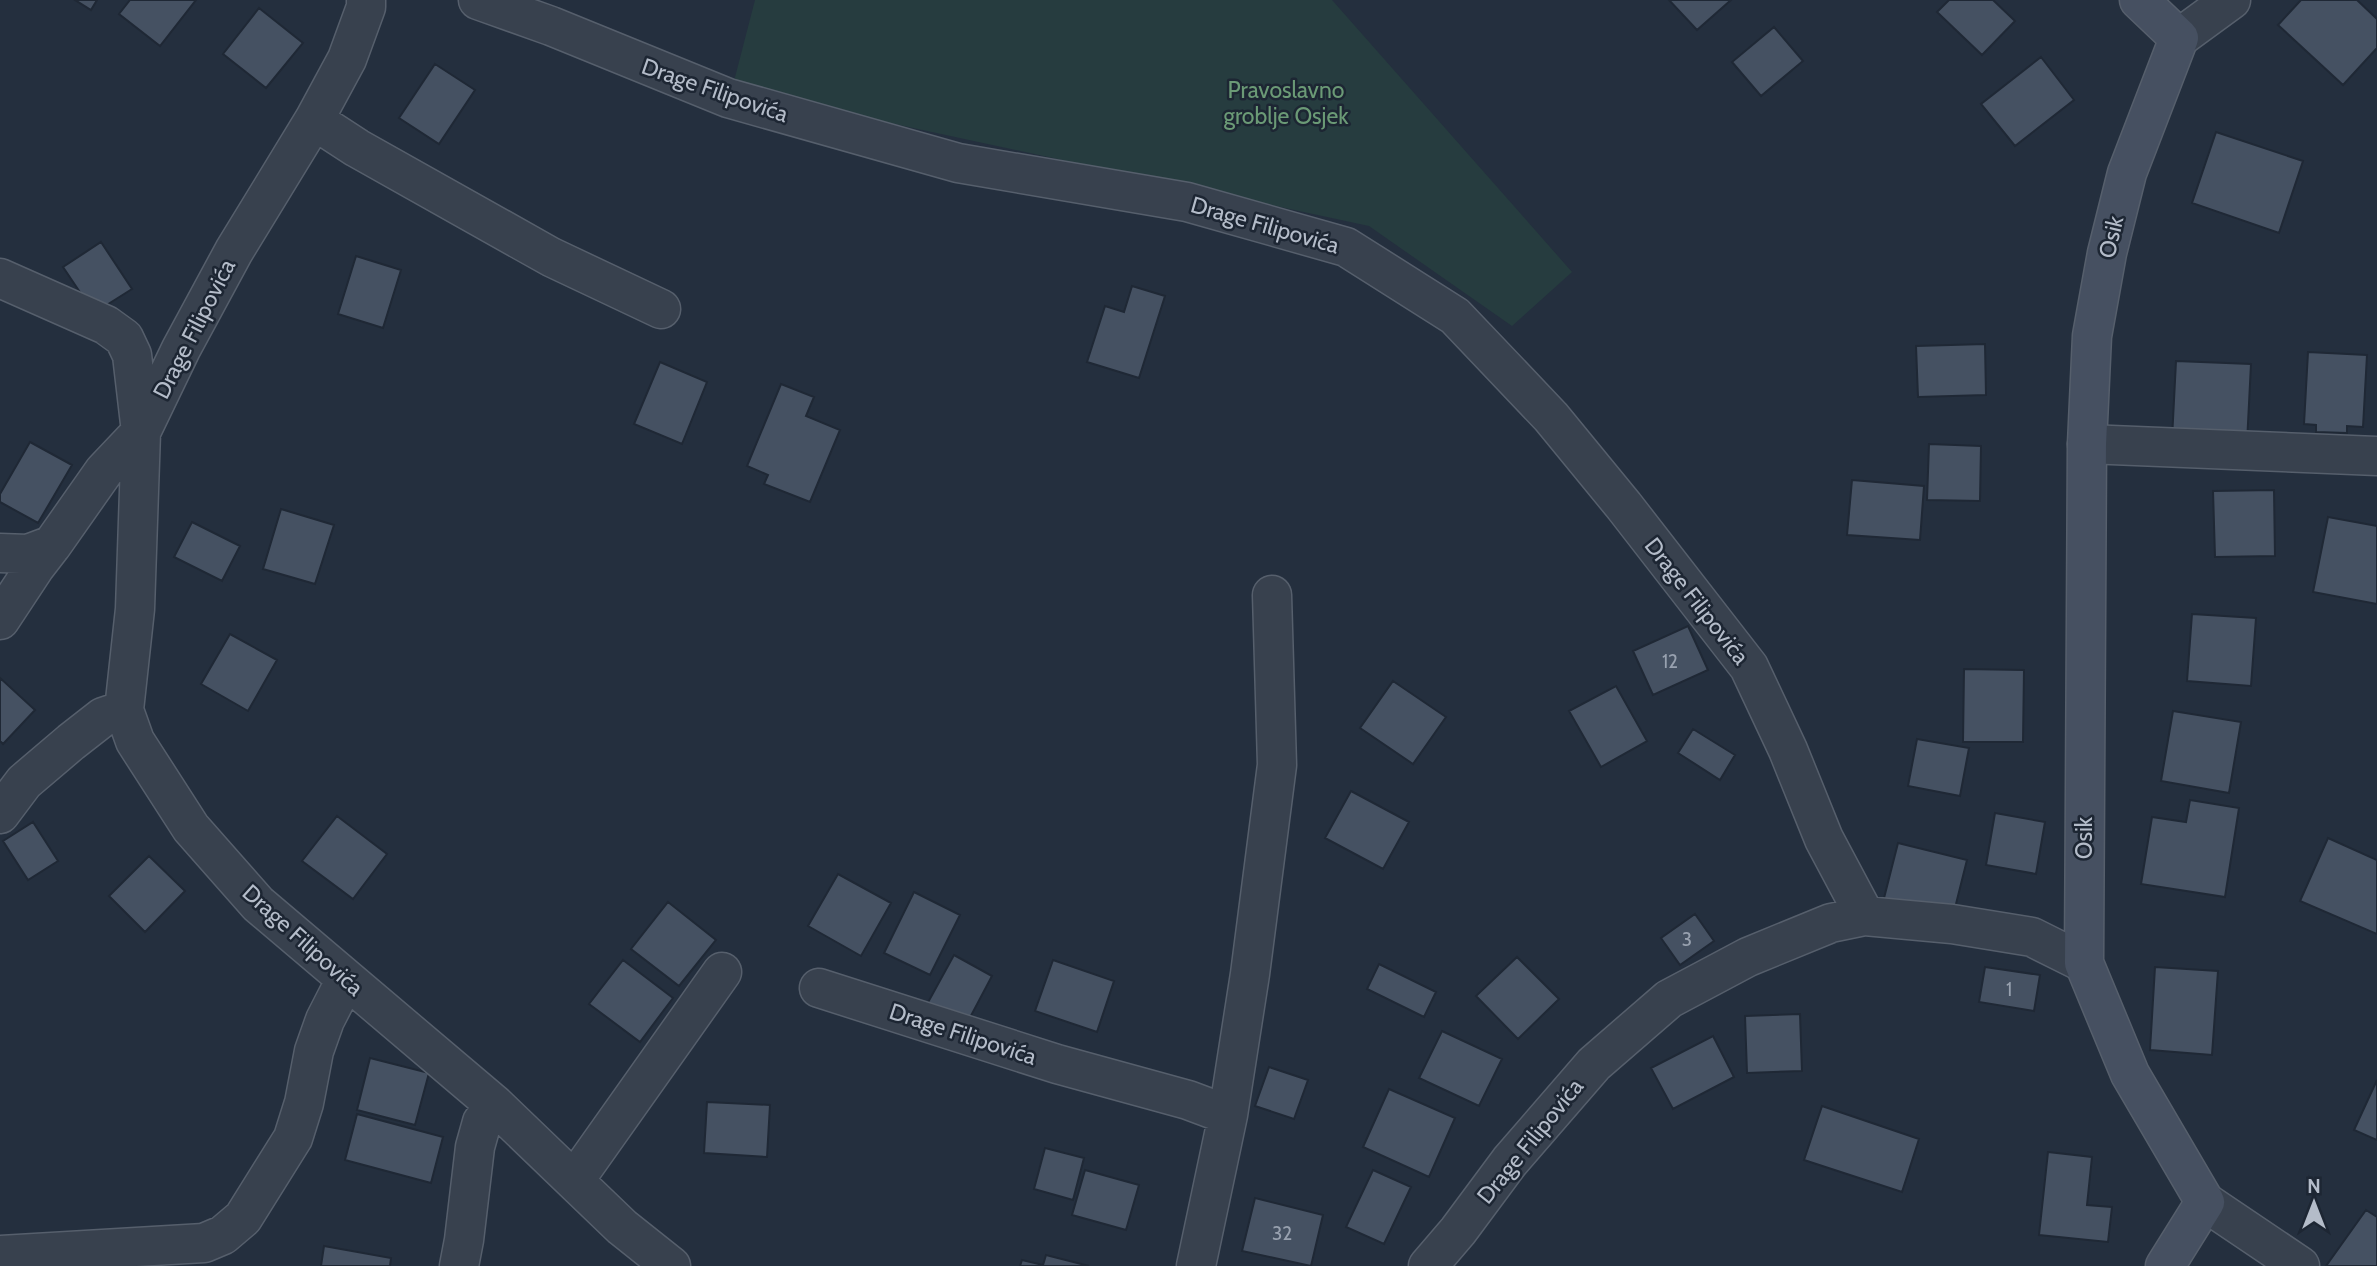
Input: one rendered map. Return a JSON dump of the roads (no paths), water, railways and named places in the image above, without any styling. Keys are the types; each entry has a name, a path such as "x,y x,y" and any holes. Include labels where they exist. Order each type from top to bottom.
{"main road":[{"path":"2139,0 2179,38"},
{"name":"Osik","path":"2179,38 2127,173 2107,253 2092,336 2087,444 2084,963 2130,1074 2205,1202"},
{"path":"2165,1266 2205,1202"}],"street":[{"name":"Drage Filipovića","path":"0,620 104,471 141,432 181,349 234,251 314,120 347,59 366,7 366,0"},
{"name":"Drage Filipovića","path":"478,0 551,26 634,62 741,102 958,163 1187,202 1346,247 1455,316 1551,417 1749,667 1824,839 1865,916"},
{"path":"2179,38 2231,0"},
{"path":"314,120 356,148 551,257 661,309"},
{"path":"0,278 106,325 124,338 132,355 141,432"},
{"name":"Drage Filipovića","path":"141,432 135,596 124,710 135,741 191,828 257,904 495,1105 622,1227 671,1266"},
{"path":"2087,444 2377,456"},
{"path":"0,553 28,554 52,545"},
{"path":"1196,1266 1228,1115 1250,974 1277,765 1272,595"},
{"path":"0,814 24,782 103,718 124,710"},
{"name":"Drage Filipovića","path":"1428,1266 1458,1231 1510,1161 1594,1064 1669,999 1760,952 1831,923 1865,916 1952,924 2032,937 2084,963"},
{"path":"574,1181 722,972"},
{"path":"0,1255 204,1243 223,1235 243,1217 293,1138 304,1103 314,1051 325,1020 346,979"},
{"name":"Drage Filipovića","path":"819,988 1057,1064 1188,1100 1228,1115"},
{"path":"459,1266 475,1147 482,1122 495,1105"},
{"name":"Osik","path":"2205,1202 2300,1266"}],"park label":[{"name":"Pravoslavno groblje Osjek","path":"1286,103"}]}
